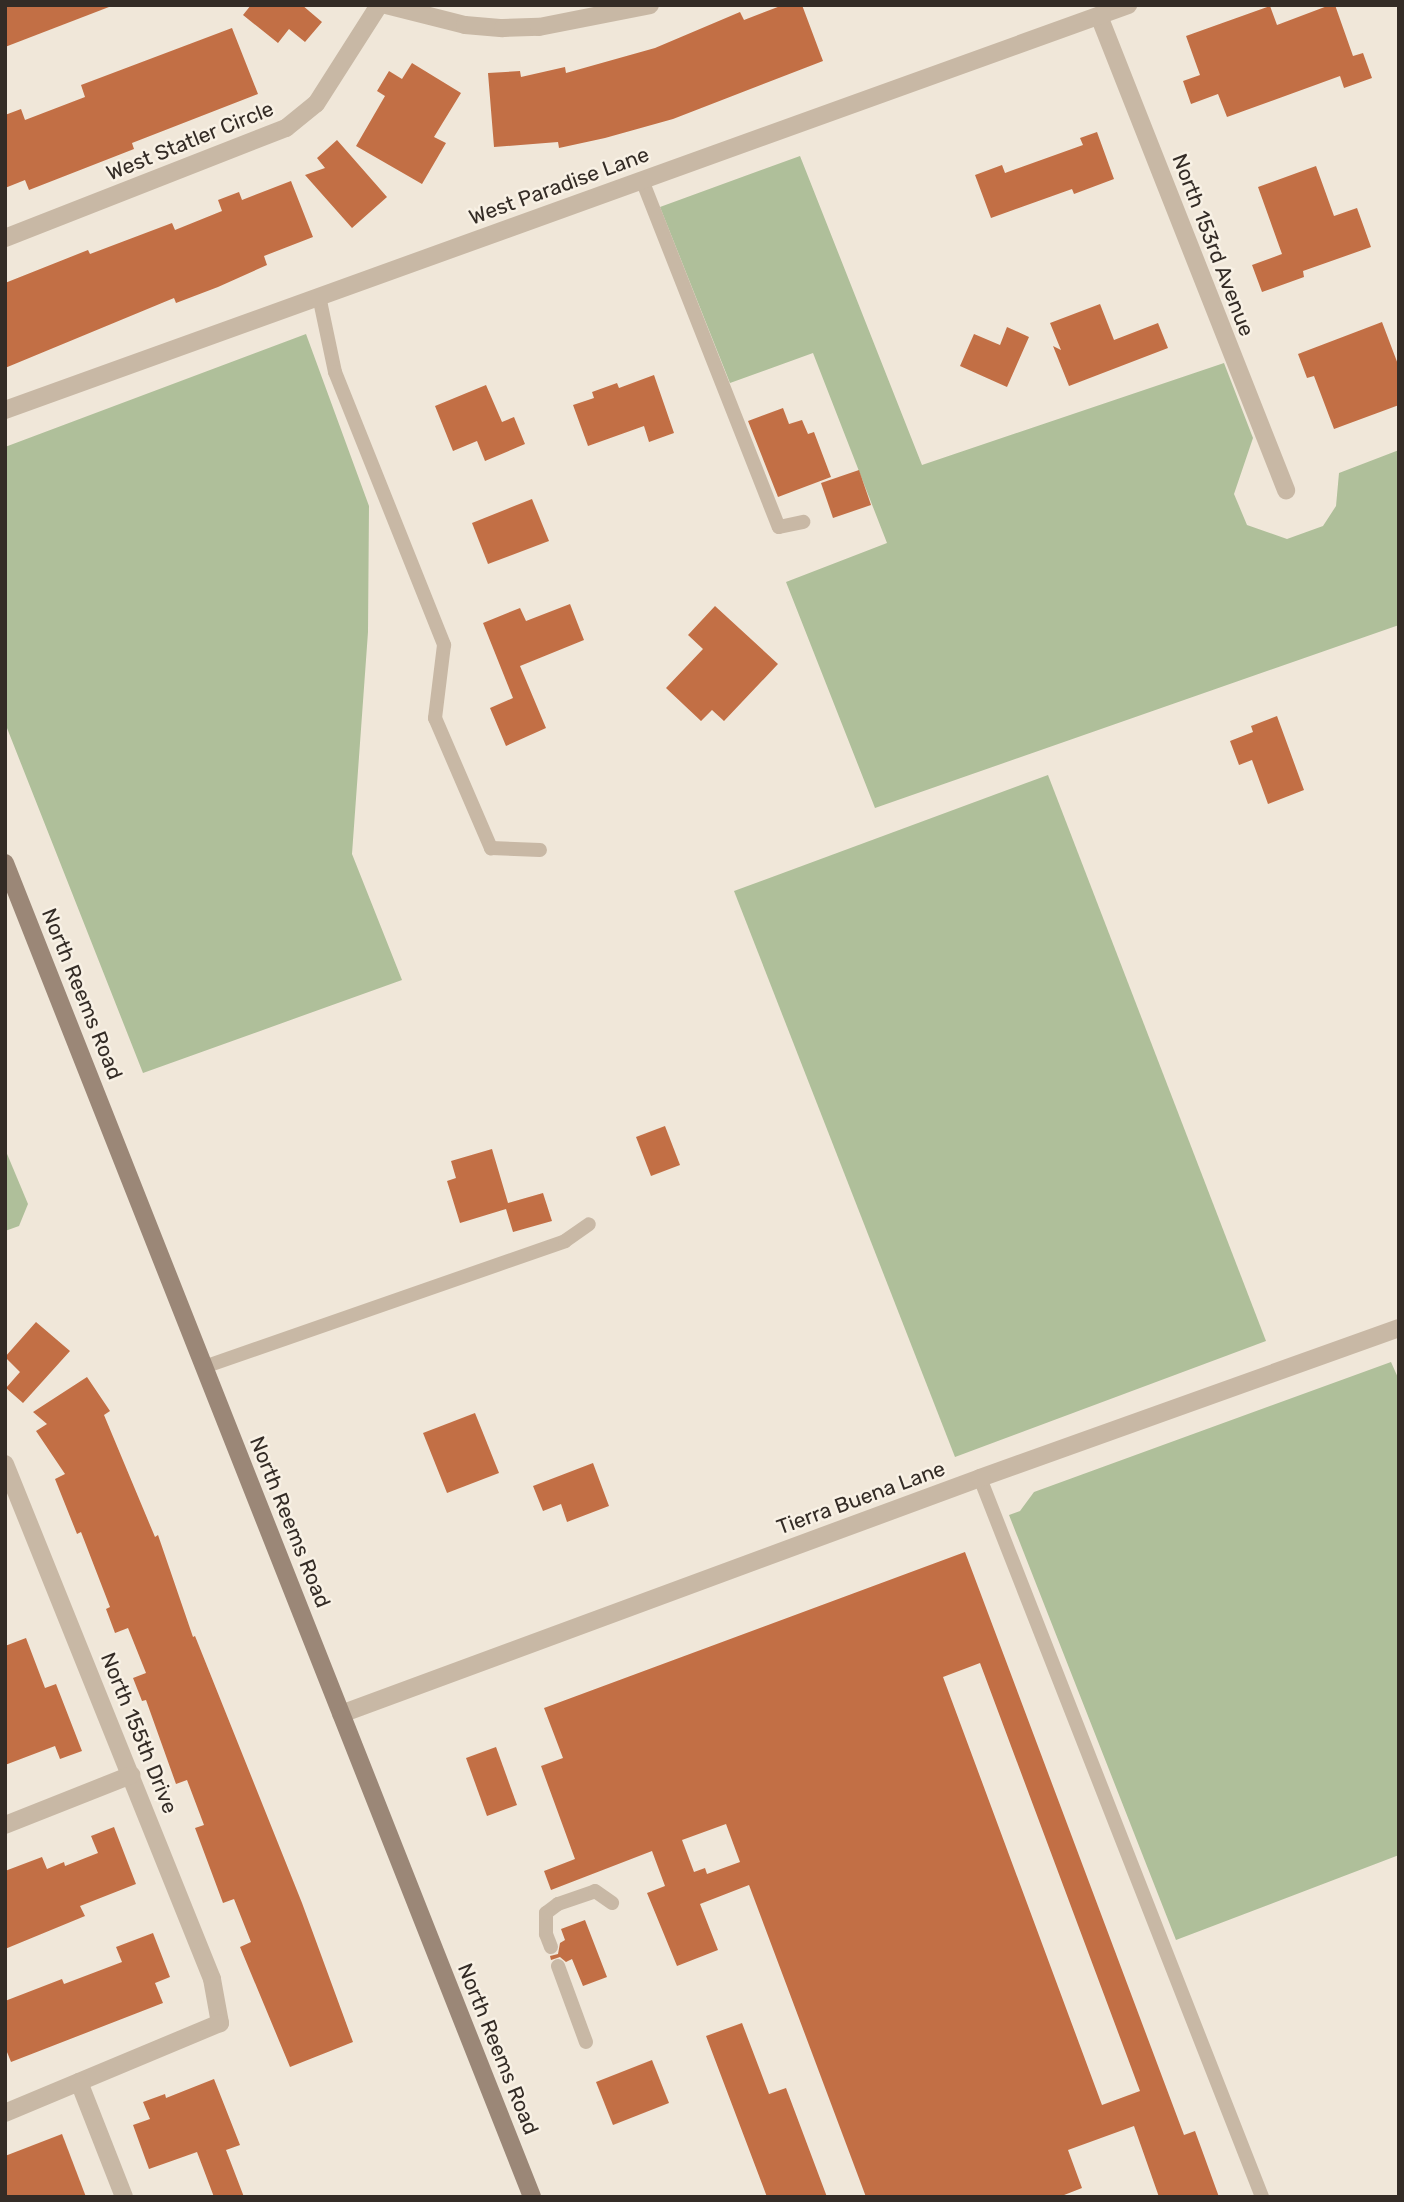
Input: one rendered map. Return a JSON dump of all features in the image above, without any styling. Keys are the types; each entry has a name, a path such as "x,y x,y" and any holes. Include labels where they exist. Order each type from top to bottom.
{"main road":[{"name":"North Reems Road","path":"5,863 533,2197"}],"street":[{"name":"West Statler Circle","path":"5,238 286,128 316,104 379,5"},
{"path":"386,5 465,25 539,27 650,5"},
{"name":"West Paradise Lane","path":"5,410 1128,5"},
{"name":"North 153rd Avenue","path":"1099,16 1286,490"},
{"name":"Tierra Buena Lane","path":"341,1714 980,1478 1399,1328"},
{"name":"North 155th Drive","path":"5,1464 212,1979 220,2023 79,2082"},
{"path":"5,1825 131,1775"},
{"path":"5,2113 79,2082 124,2197"}],"lane":[{"path":"642,180 779,527 803,522"},
{"path":"319,296 335,372 444,645 435,718 491,848 540,850"},
{"path":"204,1367 565,1241 589,1224"},
{"path":"980,1478 1262,2197"},
{"path":"551,1947 546,1934 546,1913 558,1904 595,1891 612,1903"},
{"path":"558,1966 586,2042"}],"green space":[{"path":"800,156 922,465 1224,363 1253,438 1234,494 1247,525 1287,539 1323,526 1336,506 1339,473 1399,450 1399,625 875,808 786,582 887,543 813,353 730,383 660,207"},
{"path":"306,334 369,506 368,632 352,854 402,980 143,1073 5,723 5,447"},
{"path":"1048,775 1266,1341 955,1457 734,891"},
{"path":"5,1149 28,1204 19,1226 5,1231"},
{"path":"1391,1362 1399,1380 1399,1855 1176,1940 1009,1515 1020,1511 1034,1492"}],"building":[{"path":"5,5 109,5 109,7 5,47"},
{"path":"251,5 302,5 322,22 305,42 289,29 278,43 243,15"},
{"path":"783,5 802,5 823,61 673,119 605,138 559,148 558,142 494,147 488,73 520,71 521,77 565,67 566,73 655,48 740,12 744,20"},
{"path":"1335,5 1353,56 1363,53 1372,78 1344,88 1340,76 1227,117 1218,94 1191,104 1183,81 1200,75 1186,36 1270,6 1277,25"},
{"path":"232,28 258,94 132,143 134,149 29,190 25,180 5,188 5,115 21,109 25,120 85,97 81,85"},
{"path":"412,63 461,93 434,137 446,143 422,184 356,146 385,96 377,91 389,71 402,79"},
{"path":"1097,132 1114,179 1074,194 1072,189 991,218 975,175 1002,165 1005,173 1083,145 1080,138"},
{"path":"337,140 387,197 352,228 305,175 325,168 317,158"},
{"path":"1316,166 1334,216 1357,208 1371,247 1303,271 1304,277 1262,292 1252,265 1282,254 1258,187"},
{"path":"291,181 313,237 264,256 267,265 218,287 176,303 174,298 5,368 5,283 88,250 90,254 172,223 175,230 222,211 218,200 239,192 242,200"},
{"path":"1100,304 1114,340 1158,323 1168,348 1069,386 1053,346 1061,350 1050,323"},
{"path":"1382,322 1399,367 1399,405 1334,429 1314,376 1307,378 1298,354"},
{"path":"1007,327 1029,337 1007,387 960,366 974,334 1000,345"},
{"path":"654,375 674,433 649,442 644,426 588,446 573,405 594,398 592,392 617,383 619,388"},
{"path":"486,385 502,422 514,417 525,444 485,461 477,441 453,451 435,406"},
{"path":"783,408 789,424 802,420 808,434 814,432 831,477 778,497 748,421"},
{"path":"859,470 871,505 833,518 821,483"},
{"path":"532,499 549,541 488,564 472,523"},
{"path":"570,604 584,640 520,666 546,728 506,746 490,708 513,698 483,623 520,608 526,621"},
{"path":"715,606 778,664 724,721 712,710 701,721 666,688 703,649 688,635"},
{"path":"1277,716 1304,790 1268,804 1252,760 1239,765 1230,741 1253,732 1251,726"},
{"path":"665,1126 680,1165 651,1176 636,1137"},
{"path":"492,1149 508,1203 543,1193 552,1221 513,1232 506,1209 460,1223 447,1181 456,1178 451,1161"},
{"path":"36,1322 70,1351 23,1403 6,1388 20,1372 5,1357"},
{"path":"87,1377 110,1411 104,1415 155,1537 158,1535 193,1637 195,1636 302,1903 353,2042 290,2067 240,1947 251,1942 234,1899 223,1903 195,1828 204,1825 187,1780 176,1784 146,1700 142,1701 133,1678 146,1673 128,1628 115,1633 106,1609 110,1607 81,1532 77,1534 55,1479 65,1474 36,1431 47,1424 33,1412"},
{"path":"475,1413 499,1473 447,1493 423,1433"},
{"path":"593,1463 609,1506 567,1522 561,1504 543,1511 533,1486"},
{"path":"965,1552 1184,2135 1195,2131 1219,2197 1159,2197 1134,2126 1068,2150 1082,2188 1059,2197 866,2197 749,1885 700,1904 718,1950 677,1966 647,1893 665,1886 652,1851 551,1890 544,1871 575,1859 541,1766 563,1758 544,1708","holes":["980,1663 1140,2091 1102,2105 943,1677","726,1824 740,1862 707,1874 705,1868 694,1872 682,1840"]},
{"path":"26,1638 45,1688 56,1684 82,1751 60,1759 55,1746 5,1765 5,1646"},
{"path":"496,1747 517,1805 487,1816 466,1758"},
{"path":"114,1827 136,1884 80,1906 85,1916 5,1949 5,1871 42,1857 47,1869 64,1862 65,1866 98,1853 91,1836"},
{"path":"585,1920 607,1977 583,1986 572,1959 566,1962 560,1957 551,1960 550,1956 558,1954 560,1943 565,1940 561,1929"},
{"path":"153,1933 170,1977 155,1983 163,2003 11,2062 5,2047 5,2001 62,1979 64,1984 122,1962 116,1947"},
{"path":"742,2023 769,2094 786,2088 827,2197 767,2197 706,2036"},
{"path":"652,2060 669,2103 613,2125 596,2082"},
{"path":"214,2079 240,2145 226,2150 244,2197 214,2197 197,2152 149,2169 133,2125 150,2119 143,2102 165,2094 166,2098"},
{"path":"62,2134 86,2197 5,2197 5,2156"}]}
